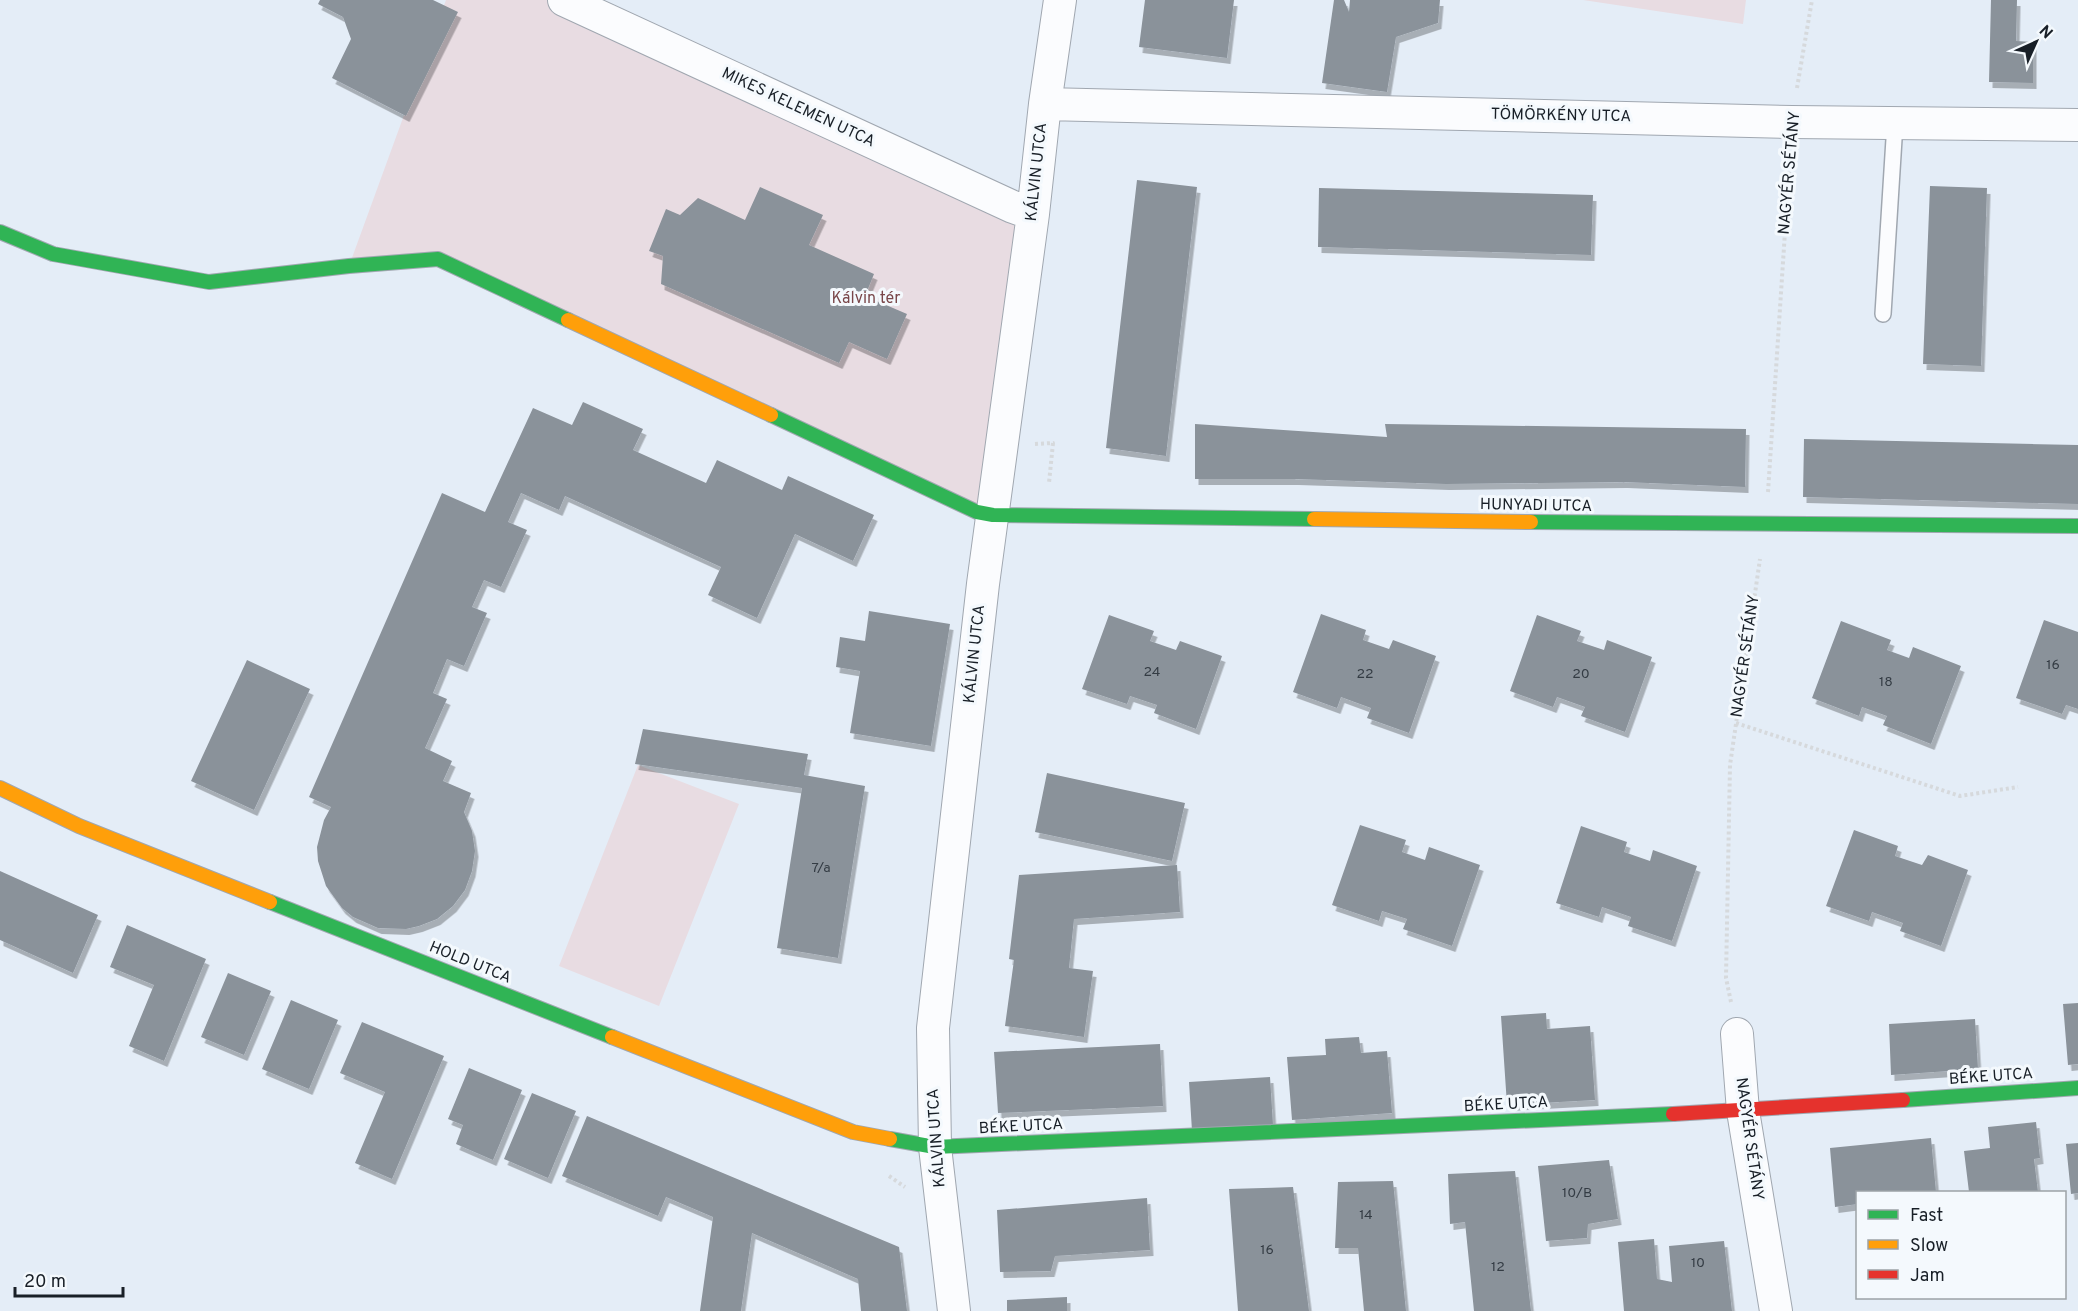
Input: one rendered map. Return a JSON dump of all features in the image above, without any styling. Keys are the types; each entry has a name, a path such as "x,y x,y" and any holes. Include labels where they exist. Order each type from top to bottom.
{"street":[{"name":"MIKES KELEMEN UTCA","path":"564,0 1012,207 1033,214"},
{"name":"KÁLVIN UTCA","path":"954,1311 935,1147 933,1028 983,584 1060,0"},
{"name":"TÖMÖRKÉNY UTCA","path":"1045,104 1792,122 2078,125"},
{"path":"0,232 53,254 209,282 349,266 438,259 977,512 993,515"},
{"name":"HUNYADI UTCA","path":"993,515 1765,525 2078,526"},
{"name":"HOLD UTCA","path":"0,788 79,826 853,1132 935,1147"},
{"name":"NAGYÉR SÉTÁNY","path":"1737,1034 1743,1112 1776,1311"},
{"name":"BÉKE UTCA","path":"935,1147 1743,1112 2078,1088"}],"lane":[{"path":"1883,314 1894,123"}],"path":[{"name":"NAGYÉR SÉTÁNY","path":"1737,1034 1726,978 1730,765 1765,525 1792,122 1812,0"},
{"path":"1736,723 1960,796 2018,787"}],"green space":[{"name":"Kálvin tér","path":"446,0 564,0 1033,214 993,515 438,259 349,266"},
{"path":"1583,0 1746,0 1743,24"},
{"path":"638,765 739,804 659,1006 559,966"}],"building":[{"path":"320,0 433,0 458,12 406,116 332,78 351,39 343,17 318,4"},
{"path":"1145,0 1234,0 1227,58 1139,47"},
{"path":"1334,0 1344,0 1349,12 1350,0 1440,0 1438,23 1396,37 1387,92 1322,83"},
{"path":"1991,0 2017,0 2016,41 2033,42 2033,83 1989,82"},
{"path":"1137,180 1197,187 1166,456 1106,448"},
{"path":"1930,186 1987,188 1981,366 1923,364"},
{"path":"760,187 823,215 809,245 874,274 865,296 907,314 887,359 849,342 839,363 661,284 663,256 649,251 666,209 680,215 698,198 745,220"},
{"path":"1319,188 1593,195 1591,255 1318,247"},
{"path":"583,402 643,429 633,450 706,483 717,460 782,490 788,476 874,515 853,561 795,534 757,618 708,595 721,567 565,496 559,510 521,493 508,522 527,530 501,587 484,580 472,607 487,613 464,666 447,659 433,693 447,699 425,748 452,761 443,781 471,793 464,812 472,831 475,851 472,871 465,890 453,906 437,919 406,929 378,928 353,917 342,908 326,886 318,861 317,847 324,820 331,807 309,797 442,493 485,512 533,408 572,425"},
{"path":"1195,424 1387,437 1385,424 1746,429 1745,487 1624,482 1446,484 1295,479 1195,479"},
{"path":"1804,439 2078,445 2078,504 1803,497"},
{"path":"869,611 950,624 931,746 850,733 860,671 836,667 840,637 865,641"},
{"path":"1321,614 1366,630 1363,640 1389,649 1393,640 1436,656 1409,733 1367,718 1371,708 1341,697 1337,708 1293,692"},
{"path":"1109,615 1154,631 1150,641 1176,650 1180,641 1222,656 1196,729 1154,713 1157,705 1130,696 1127,704 1082,689"},
{"path":"1537,615 1581,631 1577,641 1604,650 1607,640 1652,657 1625,732 1581,716 1585,707 1557,697 1553,707 1510,691"},
{"path":"2044,620 2078,632 2078,709 2066,705 2062,714 2016,698"},
{"path":"1841,621 1891,640 1887,650 1909,658 1913,647 1961,666 1931,744 1883,725 1887,716 1862,707 1859,716 1812,698"},
{"path":"247,660 310,689 254,810 191,781"},
{"path":"643,729 808,754 804,775 865,786 838,958 777,948 802,788 635,764"},
{"path":"1047,773 1185,803 1172,861 1035,832"},
{"path":"1360,825 1406,840 1402,852 1425,860 1429,847 1480,865 1452,946 1403,929 1407,919 1382,911 1379,921 1332,905"},
{"path":"1581,826 1627,842 1624,852 1650,861 1653,850 1697,866 1672,941 1628,926 1631,917 1602,907 1599,917 1556,903"},
{"path":"1854,830 1898,846 1895,856 1922,865 1928,855 1968,870 1941,946 1900,931 1903,923 1872,912 1869,921 1826,906"},
{"path":"1177,865 1180,912 1074,919 1069,968 1093,971 1084,1037 1005,1026 1014,960 1009,959 1019,875"},
{"path":"0,871 98,915 73,973 0,940"},
{"path":"127,925 206,959 164,1061 129,1046 154,985 110,967"},
{"path":"228,973 271,991 244,1055 201,1037"},
{"path":"291,1000 338,1020 309,1089 262,1069"},
{"path":"2078,1003 2078,1064 2068,1065 2063,1004"},
{"path":"1546,1013 1547,1029 1590,1026 1595,1100 1507,1105 1501,1016"},
{"path":"1975,1019 1978,1069 1891,1075 1889,1024"},
{"path":"362,1022 444,1056 392,1179 355,1163 385,1092 340,1073"},
{"path":"1359,1037 1361,1053 1387,1051 1392,1113 1292,1120 1287,1057 1326,1055 1325,1039"},
{"path":"1160,1044 1163,1106 998,1113 994,1052"},
{"path":"469,1068 522,1090 493,1160 456,1144 463,1125 448,1119"},
{"path":"1270,1077 1273,1125 1192,1131 1189,1082"},
{"path":"532,1093 576,1111 548,1178 504,1159"},
{"path":"587,1116 899,1247 907,1311 861,1311 858,1279 752,1233 741,1311 700,1311 713,1217 666,1197 658,1216 562,1176"},
{"path":"2036,1122 2040,1158 2034,1159 2038,1191 1969,1191 1964,1151 1990,1148 1988,1127"},
{"path":"1931,1138 1936,1191 1856,1191 1856,1204 1835,1207 1830,1148"},
{"path":"2078,1143 2078,1193 2071,1194 2066,1144"},
{"path":"1609,1160 1618,1219 1588,1224 1587,1238 1546,1241 1538,1166"},
{"path":"1515,1171 1531,1311 1474,1311 1465,1222 1450,1224 1448,1174"},
{"path":"1393,1181 1406,1311 1364,1311 1358,1248 1335,1248 1338,1182"},
{"path":"1293,1187 1309,1311 1238,1311 1229,1189"},
{"path":"1147,1198 1150,1250 1055,1256 1051,1271 1000,1272 997,1210"},
{"path":"1654,1239 1657,1279 1672,1282 1669,1246 1724,1241 1732,1311 1624,1311 1618,1242"},
{"path":"1067,1297 1067,1311 1007,1311 1007,1300"}],"traffic: fast":[{"path":"0,232 53,254 209,282 349,266 438,259 568,320"},
{"path":"771,415 977,512 993,515 1314,519"},
{"path":"1531,522 2078,526"},
{"path":"270,902 612,1037"},
{"path":"1903,1100 2078,1088"},
{"path":"890,1139 935,1147 1673,1114"}],"traffic: slow":[{"path":"568,320 771,415"},
{"path":"1314,519 1531,522"},
{"path":"0,788 79,826 270,902"},
{"path":"612,1037 853,1132 890,1139"}],"traffic: jam":[{"path":"1673,1114 1903,1100"}]}
